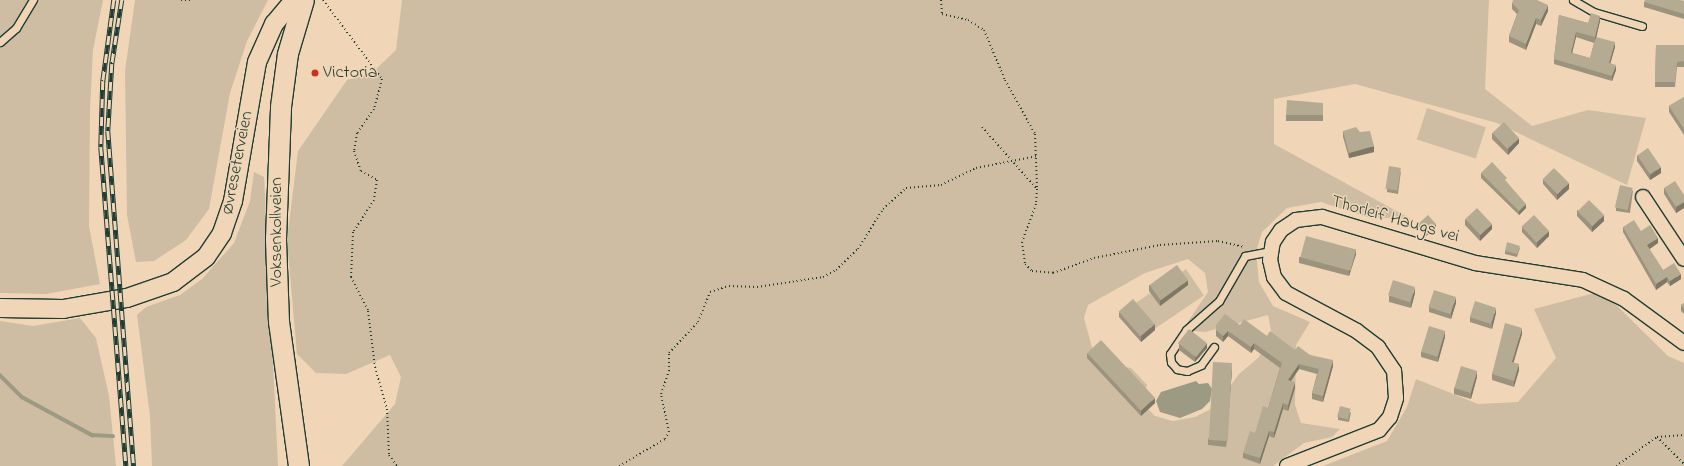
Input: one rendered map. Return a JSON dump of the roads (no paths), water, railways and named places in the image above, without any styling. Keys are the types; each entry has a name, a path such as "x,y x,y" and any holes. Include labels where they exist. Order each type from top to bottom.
{"main road":[{"name":"Voksenkollveien","path":"299,466 278,322 276,239 281,107 288,54 304,0"}],"street":[{"name":"Øvreseterveien","path":"0,308 63,309 127,298 173,282 206,257 222,233 232,202 257,62 271,29 294,0"},
{"path":"1643,197 1684,259"},
{"name":"Thorleif Haugs vei","path":"1287,466 1379,430 1394,409 1396,384 1388,359 1368,337 1286,293 1271,270 1271,251 1277,236 1288,225 1306,218 1322,217 1475,263 1596,284 1636,307 1684,343"}],"lane":[{"path":"0,42 16,28 33,0"},
{"path":"1573,0 1594,12 1642,26"},
{"path":"1214,347 1201,365 1187,371 1177,369 1171,362 1170,354 1186,330 1219,301 1241,261 1249,253 1271,251"}],"waterway":[{"path":"0,375 22,397 92,435 113,436"}],"railway":[{"path":"114,0 103,81 101,147 126,466"},
{"path":"122,0 112,64 108,131 134,466"}],"place":[{"name":"Victoria","path":"315,73"}]}
